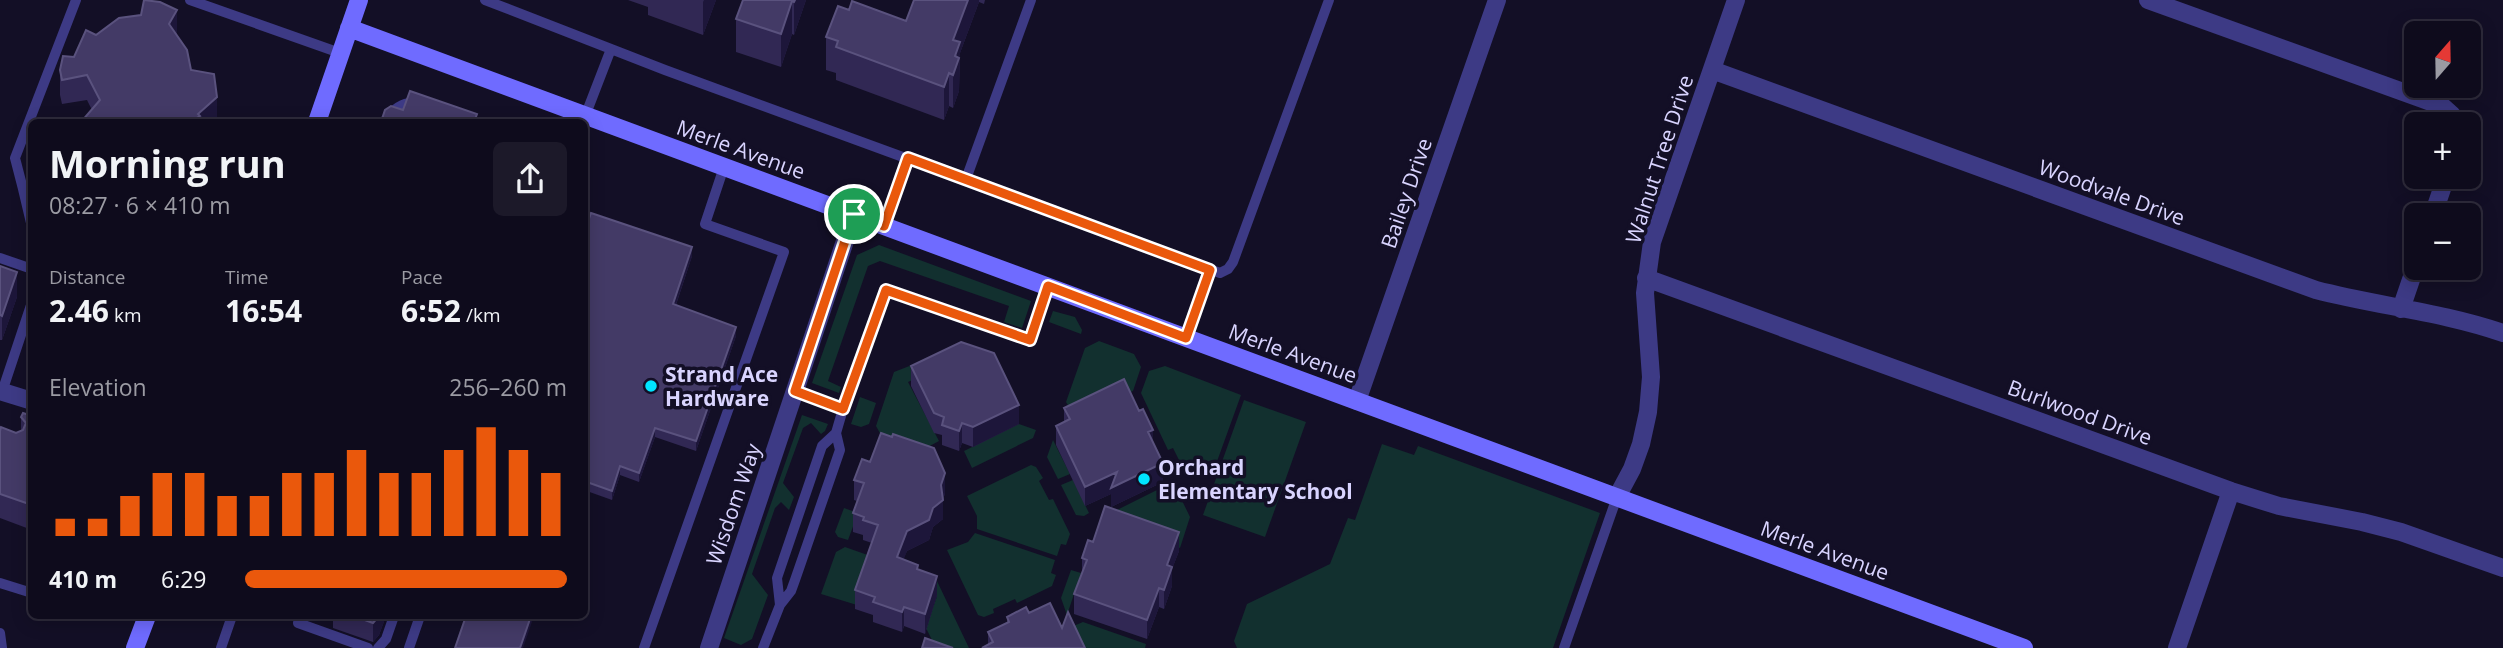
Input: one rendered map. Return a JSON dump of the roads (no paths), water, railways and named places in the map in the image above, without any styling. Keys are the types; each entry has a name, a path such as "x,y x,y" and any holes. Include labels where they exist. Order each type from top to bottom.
{"street":[{"path":"318,119 359,0"},
{"name":"Bailey Drive","path":"1357,401 1497,0"},
{"name":"Walnut Tree Drive","path":"1617,497 1632,469 1648,412 1651,377 1645,315 1646,278 1652,243 1736,0"},
{"path":"2148,0 2442,106 2447,112"},
{"name":"Merle Avenue","path":"349,28 584,119"},
{"name":"Woodvale Drive","path":"1712,70 2316,290 2360,302 2444,316 2503,333"},
{"name":"Merle Avenue","path":"588,120 854,214 2024,648"},
{"name":"Wisdom Way","path":"711,647 854,214"},
{"name":"Burlwood Drive","path":"1646,278 2231,491 2279,506 2401,532 2503,568"},
{"path":"2401,309 2411,280"},
{"path":"1,392 28,400"},
{"path":"2177,648 2231,491"},
{"path":"135,648 145,619"}],"lane":[{"path":"30,119 76,0"},
{"path":"190,0 341,53"},
{"path":"485,0 1220,273 1228,269 1233,262 1329,0"},
{"path":"966,179 1031,0"},
{"path":"584,119 611,49"},
{"path":"386,119 391,112 405,103 419,103 431,108"},
{"path":"27,191 15,158 28,124"},
{"path":"884,226 908,158"},
{"path":"645,648 784,253 705,224 724,167"},
{"path":"0,258 28,268"},
{"path":"1186,338 1210,270"},
{"path":"763,648 780,605 791,591 840,450 836,433 886,290 1030,340 1048,286"},
{"path":"1,392 28,314"},
{"path":"795,391 843,409"},
{"path":"780,605 777,578 822,446 836,433"},
{"path":"1564,648 1617,497"},
{"path":"0,583 28,592"},
{"path":"221,648 231,619"},
{"path":"378,648 386,639 393,619"},
{"path":"409,648 419,619"},
{"path":"298,624 368,648"},
{"path":"0,633 2,648"}],"place":[{"name":"Strand Ace Hardware","path":"651,386"},
{"name":"Orchard Elementary School","path":"1144,479"}]}
